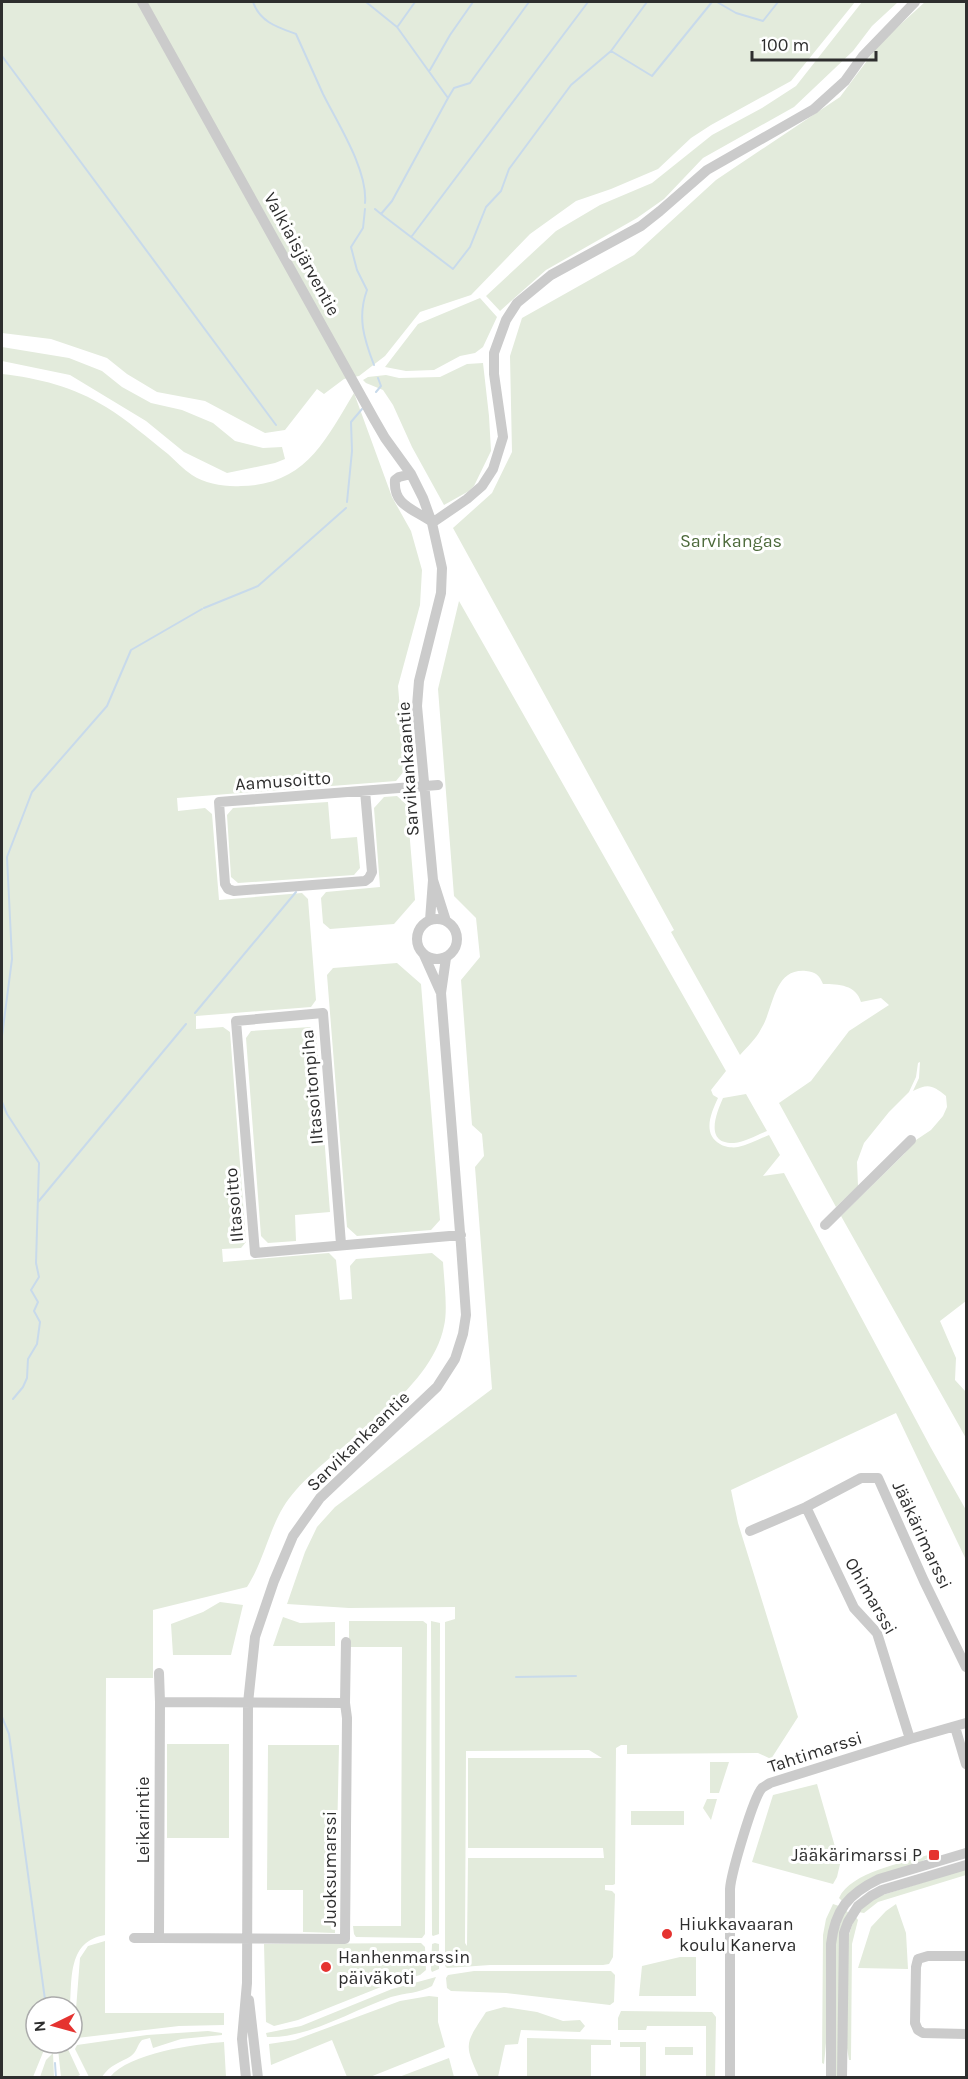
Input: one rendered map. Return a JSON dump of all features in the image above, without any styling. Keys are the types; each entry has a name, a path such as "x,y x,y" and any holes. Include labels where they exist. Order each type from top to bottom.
{"street":[{"name":"Valkiaisjärventie","path":"142,2 374,419 411,474 432,522"},
{"path":"411,474 395,480 394,489 398,499 432,522 482,486 493,470 503,437 494,374 494,353 506,320 517,303 551,275 640,226 707,170 814,109 845,81 863,56 915,2"},
{"name":"Sarvikankaantie","path":"246,2078 242,2039 248,1939 249,1703 255,1637 274,1581 293,1536 320,1498 428,1396 447,1372 455,1359 466,1315 441,993 446,958 456,947 458,939 456,932 446,921 434,880 417,706 419,681 441,593 442,568 432,522"},
{"name":"Aamusoitto","path":"365,791 372,872 365,881 234,891 228,889 225,884 219,802 438,785"},
{"name":"Sarvikankaantie","path":"434,880 430,920 424,924 417,936 419,950 441,993"},
{"path":"430,920 446,921"},
{"path":"424,956 435,960 446,958"},
{"name":"Iltasoitonpiha","path":"236,1020 323,1013 341,1244"},
{"name":"Iltasoitto","path":"236,1020 255,1253 461,1235"},
{"path":"825,1225 911,1140"},
{"name":"Jääkärimarssi","path":"750,1531 806,1507 861,1478 878,1478 966,1667"},
{"name":"Ohimarssi","path":"806,1507 854,1608 877,1633 910,1739"},
{"name":"Juoksumarssi","path":"248,1939 345,1939 346,1642"},
{"name":"Leikarintie","path":"159,1673 159,1938"},
{"path":"160,1702 345,1702"},
{"path":"966,1723 955,1727 966,1764"},
{"name":"Tahtimarssi","path":"729,2078 730,1889 733,1871 762,1788 770,1783 955,1727"},
{"path":"831,2078 831,1944 838,1915 850,1897 879,1879 966,1853"},
{"path":"842,2078 843,1947 848,1922 858,1906 877,1893 966,1865"},
{"path":"134,1938 248,1939"},
{"path":"966,1956 928,1956 918,1959 915,2023 918,2030 923,2032 966,2034"},
{"name":"Sarvikankaantie","path":"247,1983 258,2078"}],"green space":[{"path":"2,2 855,2 791,81 691,138 658,169 576,201 530,234 471,295 420,312 385,356 359,376 344,379 324,394 317,389 285,430 265,433 205,401 157,392 127,374 107,358 51,339 2,333"},
{"path":"862,2 898,2 872,26 853,51 794,107 703,158 664,199 637,218 546,270 500,311 486,296 556,231 600,205 652,183 712,135 762,108 796,86"},
{"name":"Sarvikangas","path":"925,2 966,2 966,1301 940,1321 956,1358 955,1380 966,1392 966,1438 841,1216 916,1140 931,1130 943,1116 947,1107 946,1096 930,1086 913,1091 919,1078 920,1062 918,1063 916,1077 909,1092 864,1143 857,1162 858,1186 836,1207 779,1103 811,1081 849,1031 889,1005 881,998 861,1002 859,996 851,989 841,985 823,984 812,972 795,972 781,983 759,1033 740,1055 671,932 674,930 453,528 492,493 512,452 510,356 522,318 634,255 716,180 840,97 881,42"},
{"path":"480,298 497,317 483,347 475,353 460,356 434,370 406,371 385,367 418,324"},
{"path":"2,347 69,358 102,371 122,387 151,403 182,410 213,423 235,441 263,448 282,447 285,459 227,473 184,452 146,421 70,375 2,361"},
{"path":"483,363 491,451 474,486 444,505 412,447 393,405 383,390 363,380 368,377 386,375 399,378 440,377 467,364"},
{"path":"2,374 56,385 94,400 130,423 192,475 209,483 229,486 263,484 282,478 297,469 322,443 354,393 392,497 411,531 422,570 420,605 398,686 405,770 396,781 177,798 178,811 205,808 212,814 219,900 302,893 308,899 316,1000 311,1007 196,1016 196,1029 223,1027 230,1032 246,1242 241,1248 222,1249 223,1262 329,1253 336,1260 340,1300 352,1299 350,1266 356,1259 432,1253 443,1262 446,1303 444,1326 436,1350 421,1373 403,1394 314,1472 287,1501 247,1587 153,1610 153,1678 106,1678 105,1935 84,1945 78,1953 72,1973 71,1995 24,1995 24,2055 42,2055 33,2077 2,2078"},
{"path":"459,601 726,1071 711,1090 718,1098 711,1117 711,1135 714,1140 726,1147 738,1147 769,1135 780,1155 763,1176 784,1173 966,1510 966,1560 896,1413 731,1490 738,1523 798,1717 771,1759 758,1753 627,1754 627,1745 616,1748 615,1884 605,1885 605,1890 615,1894 613,1957 609,1964 603,1965 490,1965 447,1968 445,1966 445,1622 455,1619 455,1607 349,1608 287,1604 305,1552 317,1527 335,1507 492,1389 475,1167 484,1156 482,1134 472,1125 461,980 480,957 476,918 454,896 438,689","holes":["589,1750 602,1758 468,1758 468,1848 603,1848 604,1858 468,1858 467,1946 465,1943 466,1751"]},
{"path":"397,796 407,805 415,900 394,924 330,929 323,923 321,898 326,892 380,887 374,808 384,797"},
{"path":"328,802 331,839 357,837 360,868 354,875 238,883 231,877 227,815 233,808"},
{"path":"397,963 421,984 440,1220 431,1230 357,1236 347,1227 327,975 333,968"},
{"path":"310,1027 316,1032 330,1212 295,1215 296,1241 268,1243 261,1236 246,1038 251,1031"},
{"path":"746,1094 767,1131 734,1143 719,1139 715,1133 715,1120 723,1098"},
{"path":"220,1602 243,1605 231,1655 173,1655 171,1624 203,1612"},
{"path":"283,1617 300,1623 335,1622 335,1646 273,1646"},
{"path":"349,1621 423,1621 427,1624 425,1934 422,1938 356,1937 354,1934 353,1926 401,1926 402,1647 349,1647"},
{"path":"431,1621 440,1623 439,1934 433,1936 432,1935"},
{"path":"167,1744 229,1744 229,1838 167,1838"},
{"path":"268,1745 339,1745 335,1933 303,1932 303,1890 267,1890"},
{"path":"710,1762 729,1762 719,1793 710,1793"},
{"path":"817,1784 840,1864 833,1884 752,1862 773,1795"},
{"path":"707,1799 717,1799 711,1820 703,1808"},
{"path":"631,1811 684,1811 684,1825 631,1825"},
{"path":"928,1855 928,1858 843,1902 839,1898 854,1881 866,1875"},
{"path":"966,1869 966,1875 878,1902 864,1913 858,1912 873,1898"},
{"path":"833,1904 839,1906 824,2064 822,2063 823,1935 826,1919"},
{"path":"896,1904 906,1933 908,1969 858,1968 871,1927"},
{"path":"845,1910 849,1913 839,2077 834,2078 835,1939"},
{"path":"855,1916 858,1920 852,1944 851,2060 849,2060 846,2042 846,1944"},
{"path":"105,1941 105,2013 224,2013 224,2025 179,2026 84,2037 84,1995 77,1995 80,1958 88,1946"},
{"name":"Hanhenmarssin päiväkoti","path":"421,1943 425,1947 426,1970 420,1975 391,1983 298,2020 274,2026 266,2022 264,1944"},
{"path":"432,1944 439,1944 439,1969 432,1972"},
{"path":"680,1957 696,1957 696,1996 639,1996 642,1966"},
{"path":"474,1971 611,1971 615,1975 614,2002 610,2005 506,1993 451,1991 447,1988 448,1975"},
{"path":"436,1977 432,1986 391,1997 314,2029 267,2037 266,2033 301,2026 392,1989"},
{"path":"429,1996 438,1997 438,2022 445,2047 370,2077 347,2077 332,2040 271,2065 269,2044 295,2040 400,2001"},
{"path":"504,2007 537,2012 563,2021 580,2020 585,2026 580,2032 521,2030 518,2044 505,2045 498,2077 479,2077 469,2050 471,2037 486,2012"},
{"path":"621,2011 712,2012 716,2017 715,2077 706,2077 706,2026 647,2026 646,2030 618,2030 618,2018"},
{"path":"208,2031 222,2033 222,2035 181,2039 153,2048 150,2038 142,2040 133,2054 112,2067 102,2077 89,2077 78,2055 84,2055 84,2044 147,2035"},
{"path":"527,2038 611,2040 611,2045 591,2045 591,2077 527,2077"},
{"path":"224,2042 226,2077 110,2077 132,2062 163,2051"},
{"path":"620,2042 646,2042 646,2077 640,2077 640,2047 620,2047"},
{"path":"665,2047 693,2047 693,2055 665,2055"},
{"path":"53,2055 54,2077 40,2077 46,2060"},
{"path":"59,2055 71,2055 80,2075 61,2077"},
{"path":"449,2058 454,2077 399,2077"}],"waterway":[{"path":"253,2 265,19 296,34 357,162 365,190 365,203"},
{"path":"366,2 397,27 448,98 392,201 381,214 375,209"},
{"path":"398,26 415,2"},
{"path":"430,70 450,35 473,2"},
{"path":"448,98 454,88 470,83 529,2"},
{"path":"412,236 588,2"},
{"path":"381,214 453,269 470,247 486,207 501,191 509,169 571,85 611,51 647,2"},
{"path":"611,51 652,76 712,2"},
{"path":"717,2 736,13 763,21 778,2"},
{"path":"2,56 276,425"},
{"path":"365,209 363,228 351,247 357,270 367,290 362,319 367,346 374,365"},
{"path":"376,392 381,386 378,378"},
{"path":"347,502 352,451 351,422 362,409"},
{"path":"204,608 258,586 346,508"},
{"path":"2,1036 12,959 7,857 32,792 107,706 131,650 202,609"},
{"path":"195,1013 296,892"},
{"path":"38,1202 186,1024"},
{"path":"2,1102 7,1114 39,1163 36,1263 39,1277 31,1290 38,1302 34,1311 40,1322 37,1344 28,1359 27,1378 13,1399"},
{"path":"516,1677 576,1676"},
{"path":"2,1717 9,1734 44,1995"},
{"path":"55,2063 56,2078"}],"place":[{"name":"Jääkärimarssi P","path":"934,1855"},
{"name":"Hiukkavaaran koulu Kanerva","path":"667,1934"},
{"name":"Hanhenmarssin päiväkoti","path":"326,1967"}]}
